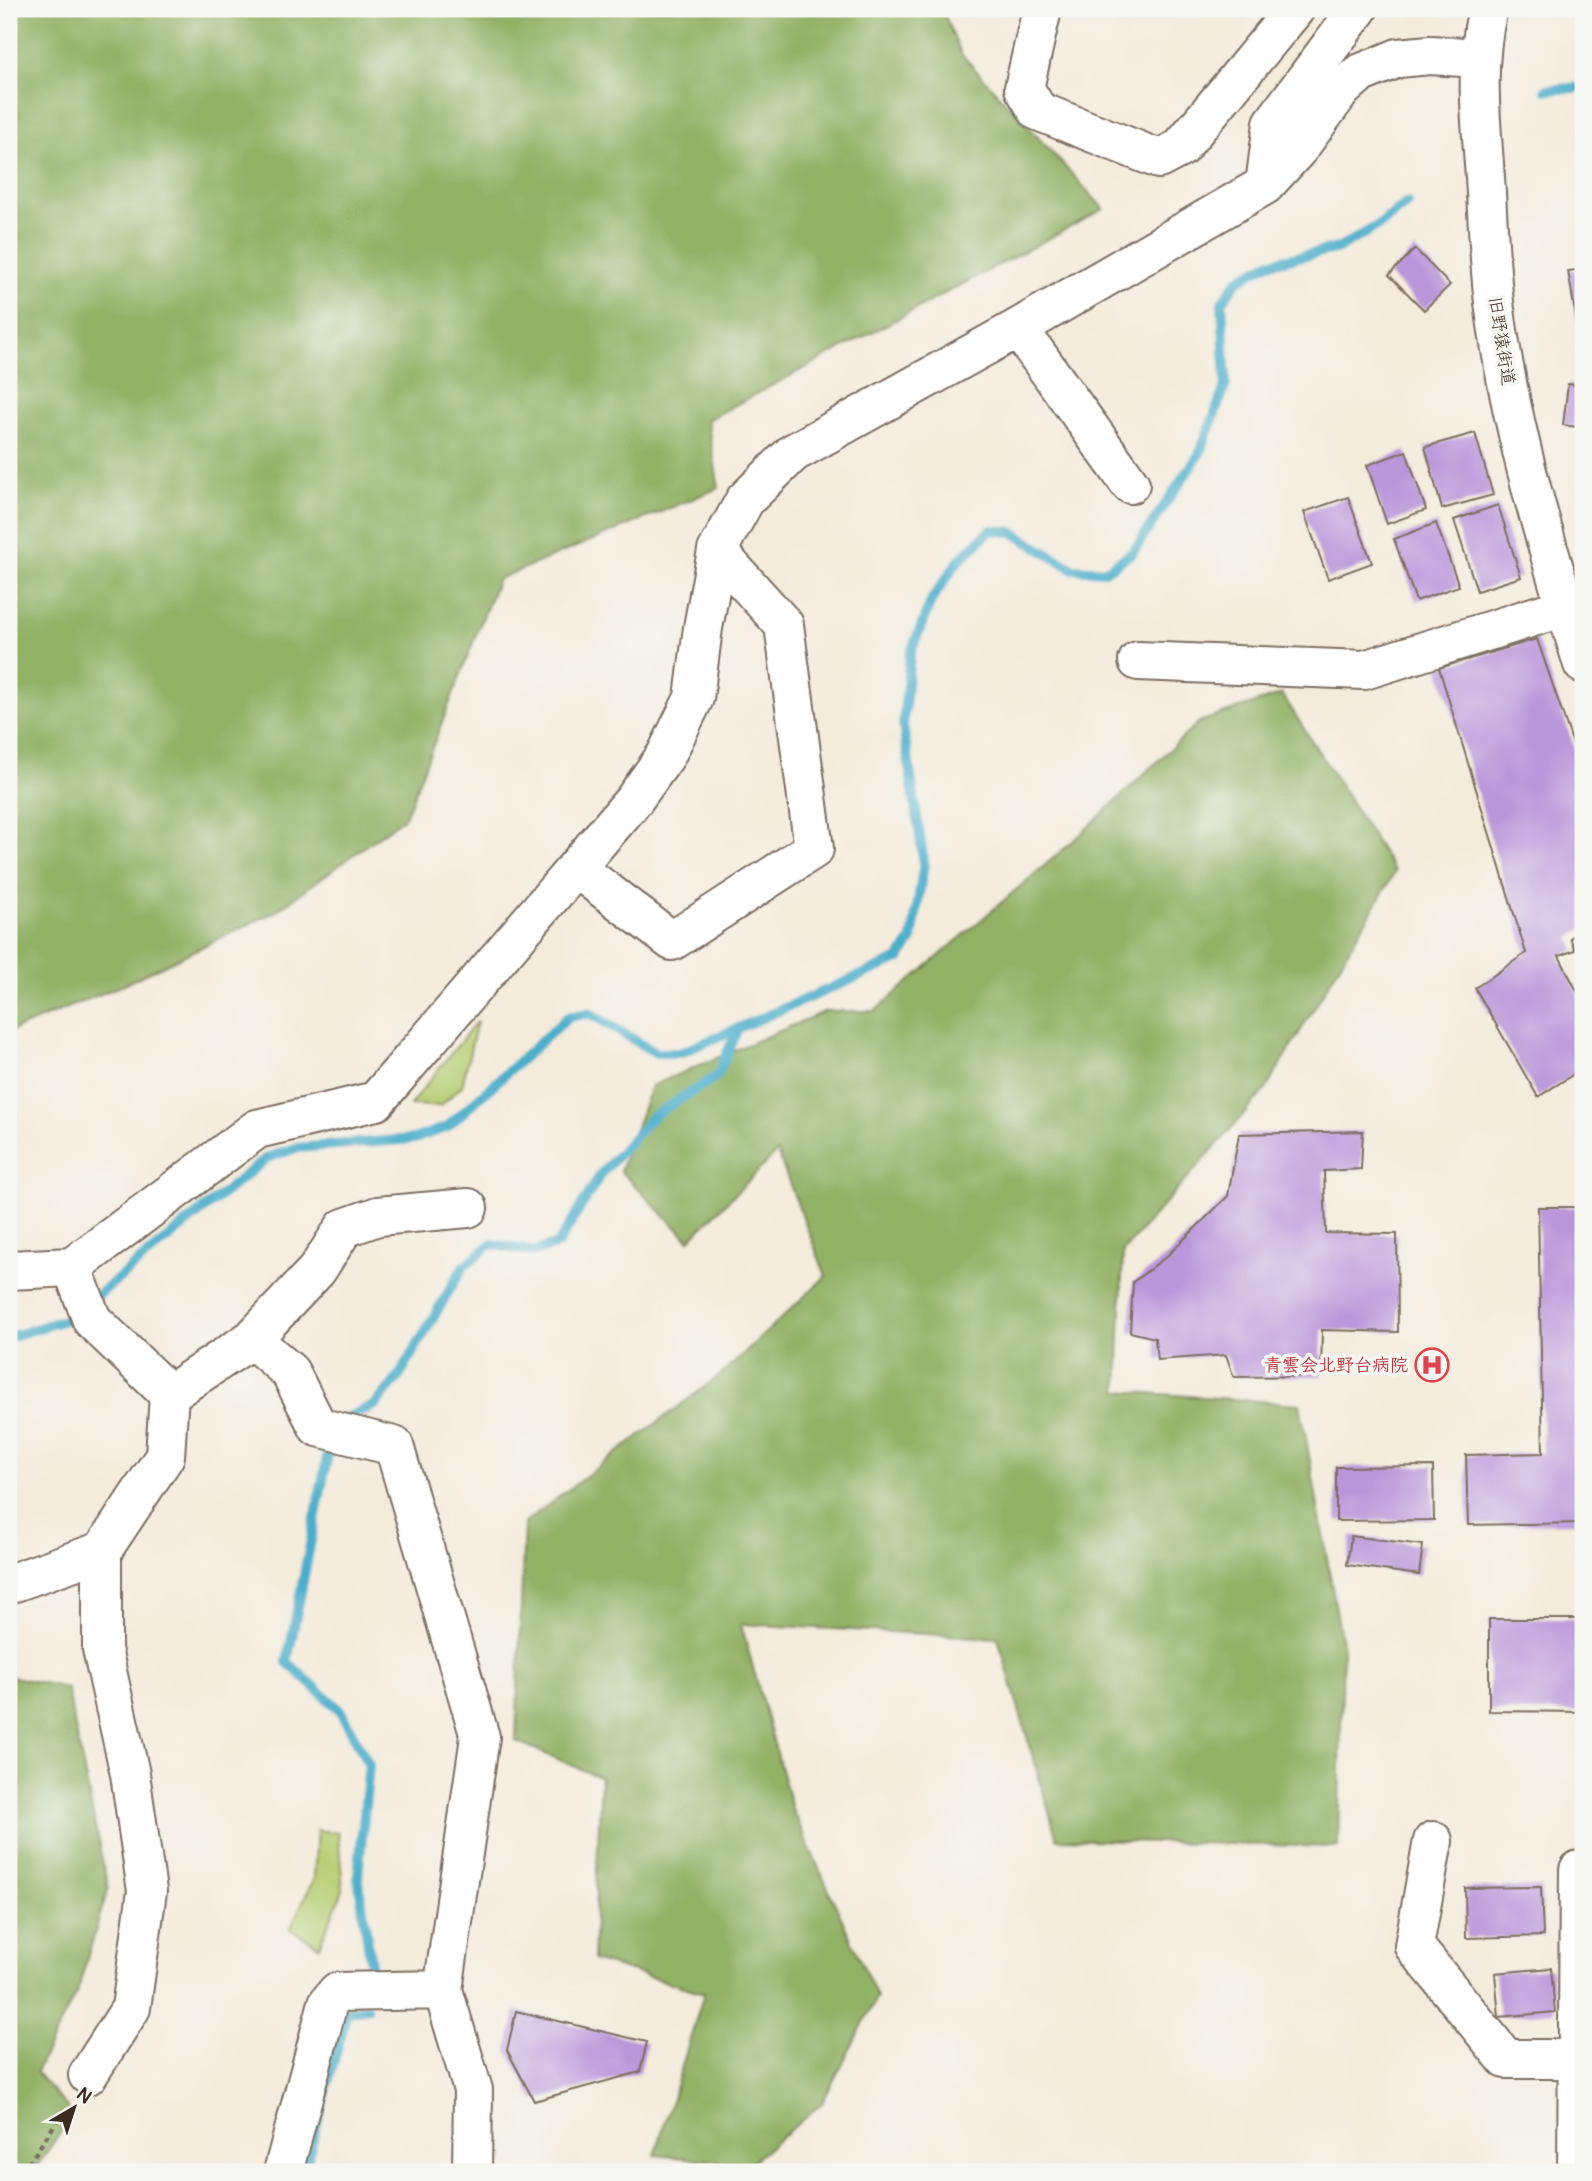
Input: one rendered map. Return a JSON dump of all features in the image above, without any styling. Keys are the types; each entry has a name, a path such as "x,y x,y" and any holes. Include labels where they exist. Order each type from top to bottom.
{"street":[{"path":"1042,9 1024,88 1038,111 1159,159 1181,148 1295,9"},
{"path":"1265,185 1273,123 1358,9"},
{"name":"旧野猿街道","path":"1488,9 1480,58 1483,156 1495,310 1526,471 1563,559 1565,607 1583,664"},
{"path":"9,1270 75,1273 257,1129 376,1101 633,801 667,755 694,698 717,551 745,500 793,453 1018,328 1265,185 1299,148 1342,89 1359,74 1398,58 1430,55 1480,58"},
{"path":"1018,328 1130,484"},
{"path":"576,868 672,941 814,849 784,625 717,551"},
{"path":"1138,661 1364,670 1565,607"},
{"path":"169,1394 252,1339 317,1270 344,1227 378,1216 468,1208"},
{"path":"75,1273 92,1320 169,1394 165,1456 102,1550 102,1648 130,1774 147,1891 131,2008 88,2075"},
{"path":"252,1339 290,1372 318,1427 394,1446 480,1737 443,1990 473,2090 468,2171"},
{"path":"9,1584 102,1550"},
{"path":"1433,1841 1414,1945 1506,2059 1577,2059"},
{"path":"1577,2172 1580,1870"},
{"path":"283,2172 328,2003 337,1992 443,1990"}],"path":[{"path":"23,2172 88,2075"}],"green space":[{"path":"9,9 942,9 961,54 1104,209 707,420 719,488 498,579 405,817 275,912 120,986 9,1032"},
{"path":"1282,694 1395,872 1266,1089 1123,1251 1118,1391 1300,1404 1343,1649 1338,1847 1057,1839 998,1638 741,1624 792,1809 877,1997 822,2103 749,2164 655,2155 704,1993 593,1960 601,1778 516,1741 524,1523 723,1373 826,1276 777,1152 689,1240 620,1171 651,1086 826,1011 875,1011 1080,835 1199,722"},
{"path":"477,1021 462,1086 440,1106 410,1105"},
{"path":"9,1676 67,1688 108,1889 78,1989 36,2072 73,2114 33,2172 9,2172"},
{"path":"317,1830 338,1833 343,1890 319,1946 290,1929 314,1878"}],"building":[{"path":"1415,249 1450,285 1424,310 1389,275"},
{"path":"1583,269 1583,346 1581,346 1568,271"},
{"path":"1568,384 1583,386 1583,428 1563,425"},
{"path":"1475,433 1493,495 1442,509 1425,447"},
{"path":"1406,451 1426,510 1387,524 1367,465"},
{"path":"1348,497 1372,563 1328,579 1304,512"},
{"path":"1498,505 1521,577 1477,591 1454,520"},
{"path":"1436,523 1459,586 1416,601 1394,539"},
{"path":"1537,639 1583,773 1583,928 1570,938 1575,950 1559,956 1583,1003 1583,1068 1538,1097 1475,988 1526,953 1439,668"},
{"path":"1363,1131 1361,1169 1324,1171 1326,1233 1397,1234 1398,1332 1322,1330 1321,1376 1234,1377 1226,1355 1157,1360 1155,1338 1130,1332 1133,1282 1167,1256 1228,1196 1239,1134"},
{"path":"1538,1207 1583,1207 1583,1523 1468,1525 1466,1455 1543,1453"},
{"path":"1433,1466 1434,1520 1336,1521 1336,1467"},
{"path":"1351,1536 1423,1545 1419,1575 1347,1565"},
{"path":"1489,1619 1583,1619 1583,1712 1489,1711"},
{"path":"1541,1887 1543,1936 1466,1938 1465,1888"},
{"path":"1551,1968 1555,2012 1499,2017 1495,1973"},
{"path":"516,2011 647,2042 640,2072 534,2101 507,2050"}],"waterway":[{"path":"1546,90 1583,87"},
{"path":"93,1299 267,1158 296,1148 414,1139 447,1127 568,1017 589,1013 656,1053 680,1053 899,959 912,939 924,863 903,725 910,654 932,599 959,560 991,530 1012,532 1073,569 1105,571 1133,552 1200,453 1226,384 1222,302 1238,280 1269,263 1339,248 1379,225 1407,203"},
{"path":"342,1424 346,1418 375,1405 398,1378 463,1267 491,1244 534,1252 558,1244 601,1174 653,1116 717,1076 738,1028"},
{"path":"9,1337 68,1319 80,1310"},
{"path":"334,1438 329,1448 287,1662 340,1710 369,1765 358,1876 374,1986"},
{"path":"304,2172 347,2012 367,2008"}],"place":[{"name":"青雲会北野台病院","path":"1432,1365"}]}
